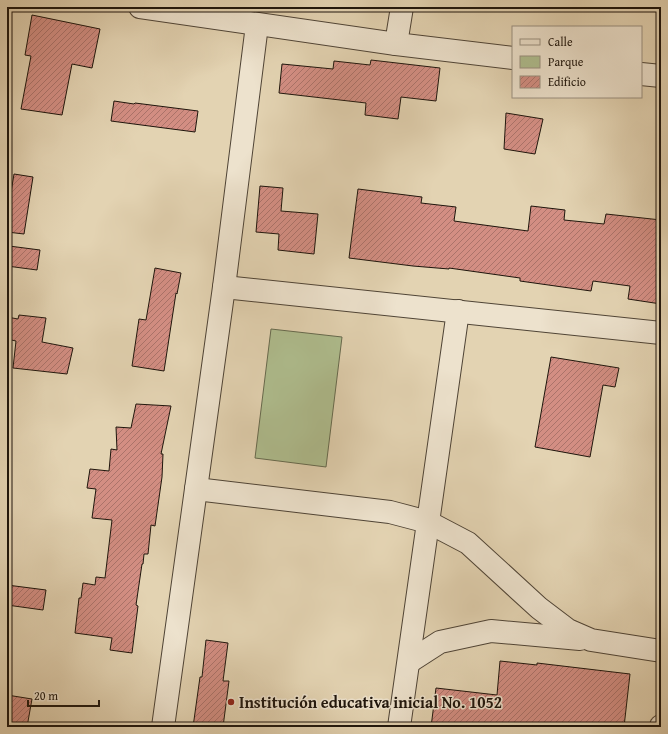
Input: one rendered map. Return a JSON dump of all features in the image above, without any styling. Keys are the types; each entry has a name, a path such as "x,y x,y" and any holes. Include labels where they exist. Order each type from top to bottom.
{"street":[{"path":"140,7 257,25 512,58"},
{"path":"396,44 402,7"},
{"path":"163,727 224,287 257,25"},
{"path":"642,74 661,76"},
{"path":"224,287 661,333"},
{"path":"399,727 458,311"},
{"path":"196,489 390,512 428,522 468,543 540,608 568,630 591,640"},
{"path":"408,662 440,642 491,631 591,640 661,652"}],"green space":[{"path":"271,329 342,337 326,467 255,458"}],"building":[{"path":"32,15 100,29 92,68 72,64 62,115 21,109 31,56 25,55"},
{"path":"371,60 440,68 436,101 401,97 398,119 365,115 366,103 279,93 282,64 333,69 334,61 370,65"},
{"path":"114,101 198,111 195,132 111,121"},
{"path":"506,113 543,119 535,154 504,149"},
{"path":"14,174 33,177 24,234 7,232 7,217"},
{"path":"260,186 283,188 281,211 318,214 314,254 278,250 279,234 256,232"},
{"path":"358,189 422,197 421,203 456,207 454,221 528,231 531,206 565,210 564,220 604,224 606,214 661,220 661,304 628,299 630,286 593,281 591,291 520,281 520,278 449,268 413,266 349,258"},
{"path":"9,246 40,250 37,270 7,266"},
{"path":"155,268 181,273 177,294 176,293 164,371 132,366 139,319 146,320"},
{"path":"19,315 46,318 42,342 73,348 67,374 13,368 16,341 7,339 7,317 18,319"},
{"path":"551,357 619,368 615,387 603,385 590,457 535,447"},
{"path":"136,404 171,406 161,454 163,454 162,477 155,526 151,525 148,554 144,554 142,564 136,605 138,606 132,653 110,650 112,638 75,633 79,598 81,598 83,583 95,585 96,577 105,578 112,520 92,518 96,489 87,488 90,469 109,471 111,449 117,450 116,427 131,428"},
{"path":"7,585 46,590 43,610 7,605"},
{"path":"206,640 228,643 223,681 229,681 223,727 193,727 200,677 202,677"},
{"path":"500,661 537,665 537,663 630,674 624,727 431,727 436,688 497,695"},
{"path":"7,695 32,699 27,727 7,727"}],"place":[{"name":"Institución educativa inicial No. 1052","path":"231,702"}]}
